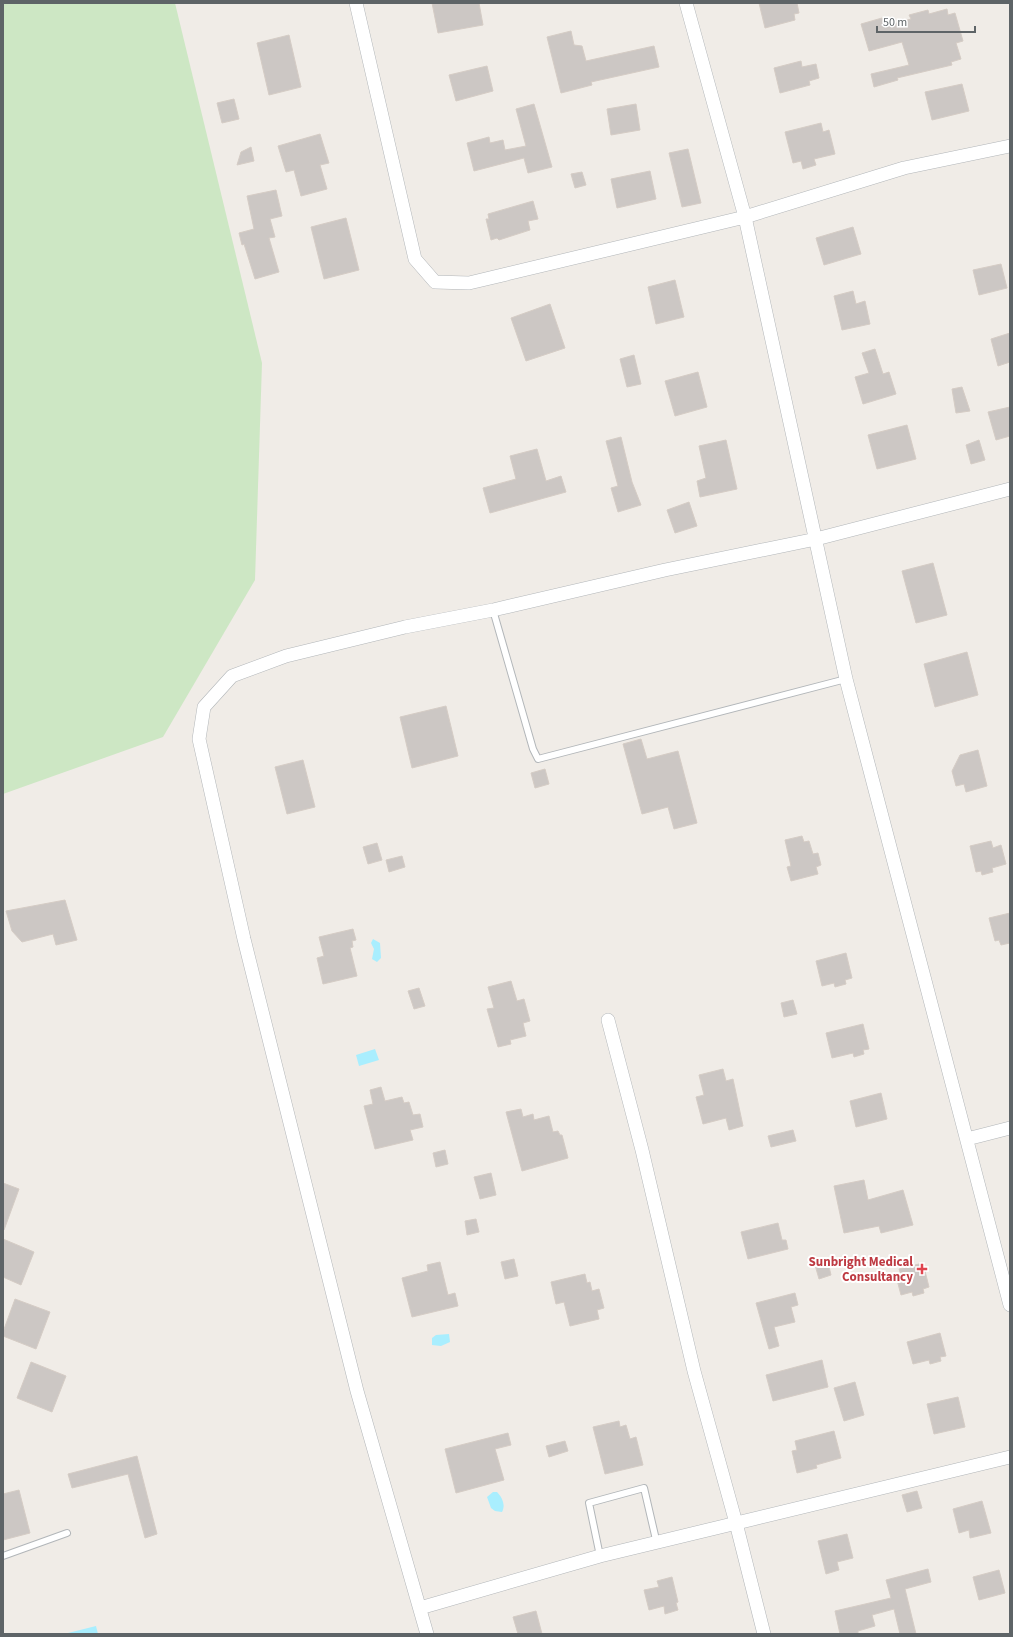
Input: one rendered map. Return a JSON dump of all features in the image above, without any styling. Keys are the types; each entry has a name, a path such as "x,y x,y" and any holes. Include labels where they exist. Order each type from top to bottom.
{"street":[{"path":"356,3 415,259 435,282 470,283 745,217 904,168 1010,146"},
{"path":"686,3 745,217 846,679 1010,1305"},
{"path":"427,1634 355,1383 244,939 199,738 204,707 232,676 286,656 405,627 493,610 665,570 816,539 1010,489"},
{"path":"608,1020 642,1150 694,1371 736,1523 764,1634"},
{"path":"967,1139 1010,1128"},
{"path":"420,1608 600,1556 657,1544 736,1523 1010,1457"}],"lane":[{"path":"493,610 533,748 538,759 846,679"},
{"path":"600,1556 589,1503 644,1488 657,1544"},
{"path":"3,1556 67,1533"}],"green space":[{"path":"3,3 175,3 262,363 255,580 163,737 3,794"}],"water":[{"path":"373,939 380,943 381,958 377,962 372,959 374,949 371,943"},
{"path":"375,1049 379,1060 359,1066 356,1055"},
{"path":"449,1334 450,1342 441,1346 432,1345 432,1338 436,1335"},
{"path":"493,1492 497,1492 502,1499 504,1507 502,1512 495,1511 491,1508 487,1497"},
{"path":"96,1626 98,1634 64,1634"}],"building":[{"path":"432,3 479,3 483,25 438,33"},
{"path":"759,3 797,3 799,13 794,14 795,20 765,28"},
{"path":"947,9 948,15 955,13 963,41 956,43 961,59 951,62 952,65 897,78 898,80 874,87 871,74 909,65 902,42 869,51 861,24 882,18 884,26 890,25 911,19 909,15 928,10 929,14"},
{"path":"571,31 574,45 582,46 586,61 654,46 659,67 591,82 592,85 561,93 547,37"},
{"path":"289,35 301,87 269,95 257,43"},
{"path":"801,61 802,67 816,64 819,78 809,81 810,85 780,93 774,68"},
{"path":"487,66 493,91 456,101 449,75"},
{"path":"962,84 969,111 932,120 925,92"},
{"path":"234,99 239,119 222,123 217,103"},
{"path":"534,104 552,167 528,173 524,158 474,171 467,143 489,137 490,143 503,140 505,150 526,146 516,109"},
{"path":"636,104 640,130 611,135 607,109"},
{"path":"821,123 823,132 829,130 835,154 814,159 816,165 803,169 801,161 793,163 785,132"},
{"path":"320,134 329,163 320,165 327,189 301,196 294,170 286,172 278,146"},
{"path":"251,147 254,161 237,165 241,152"},
{"path":"688,149 701,203 682,207 669,153"},
{"path":"650,171 656,199 617,208 611,179"},
{"path":"582,172 586,185 575,188 571,174"},
{"path":"276,190 282,216 270,219 275,237 269,238 279,272 255,279 239,233 254,229 247,196"},
{"path":"533,201 538,219 528,221 530,230 499,240 497,238 491,240 486,219 489,219 488,214"},
{"path":"346,218 359,270 324,279 311,227"},
{"path":"853,227 861,254 824,265 816,238"},
{"path":"1001,264 1007,288 979,295 973,270"},
{"path":"675,280 684,317 656,324 648,287"},
{"path":"853,291 856,304 865,301 870,324 842,330 834,296"},
{"path":"550,304 565,348 526,361 511,318"},
{"path":"1010,333 1010,362 998,366 991,339"},
{"path":"875,349 883,374 889,372 896,394 863,404 855,377 869,373 862,353"},
{"path":"634,355 641,384 627,387 620,359"},
{"path":"698,372 707,407 675,416 665,381"},
{"path":"962,387 970,411 956,413 952,389"},
{"path":"1010,407 1010,436 996,440 988,412"},
{"path":"907,425 916,459 877,469 868,435"},
{"path":"621,437 632,482 641,505 618,512 611,488 618,486 606,441"},
{"path":"726,440 737,489 700,497 697,481 706,478 699,446"},
{"path":"979,440 985,460 971,464 966,445"},
{"path":"537,449 546,481 561,476 566,492 490,513 483,488 516,479 510,456"},
{"path":"689,502 697,526 675,533 667,510"},
{"path":"933,563 947,615 916,623 902,571"},
{"path":"967,652 978,695 935,707 924,664"},
{"path":"446,706 458,756 412,768 400,717"},
{"path":"641,739 647,759 678,751 697,823 674,829 668,807 642,814 623,744"},
{"path":"978,750 987,786 966,792 964,784 956,786 952,771 960,755"},
{"path":"303,760 315,807 287,814 275,767"},
{"path":"545,769 549,784 535,788 531,773"},
{"path":"802,836 804,842 809,841 813,854 818,853 821,865 816,867 818,874 791,881 787,867 791,866 785,840"},
{"path":"991,841 993,848 1001,845 1006,864 992,868 993,872 982,875 981,871 976,872 970,846"},
{"path":"377,843 382,860 368,864 363,847"},
{"path":"402,856 405,867 389,872 386,860"},
{"path":"65,900 77,940 56,945 53,934 22,942 12,931 6,911"},
{"path":"1010,913 1010,943 1001,945 999,940 995,941 989,918"},
{"path":"353,929 356,940 352,941 353,947 350,948 357,976 323,984 317,958 324,956 319,937"},
{"path":"846,953 852,978 845,980 846,984 835,987 834,983 822,986 816,961"},
{"path":"511,981 517,1001 524,999 530,1021 523,1023 526,1036 510,1040 511,1044 498,1047 487,1009 494,1008 488,987"},
{"path":"419,988 425,1006 414,1009 408,991"},
{"path":"793,1000 797,1014 784,1017 781,1003"},
{"path":"863,1024 869,1049 863,1050 864,1054 854,1057 853,1053 832,1058 826,1033"},
{"path":"723,1069 726,1081 733,1079 743,1126 729,1130 726,1118 703,1124 696,1097 704,1095 699,1075"},
{"path":"381,1087 385,1101 402,1097 404,1103 409,1102 413,1115 420,1114 423,1127 410,1130 413,1140 375,1149 364,1106 373,1104 370,1090"},
{"path":"881,1093 887,1119 856,1127 850,1101"},
{"path":"521,1109 523,1117 533,1114 534,1120 549,1116 553,1132 558,1131 560,1135 562,1135 568,1158 522,1171 506,1112"},
{"path":"793,1130 796,1141 771,1147 768,1136"},
{"path":"445,1150 448,1164 436,1167 433,1153"},
{"path":"491,1173 496,1195 480,1199 474,1177"},
{"path":"864,1180 868,1200 903,1190 913,1225 881,1233 879,1226 844,1233 834,1186"},
{"path":"3,1183 19,1189 4,1230 3,1230"},
{"path":"476,1219 479,1232 467,1235 465,1221"},
{"path":"778,1223 782,1240 786,1240 788,1249 748,1259 741,1232"},
{"path":"3,1239 34,1252 21,1285 3,1277"},
{"path":"514,1259 518,1276 505,1279 501,1262"},
{"path":"440,1262 448,1295 455,1293 458,1306 412,1317 402,1278 428,1271 427,1265"},
{"path":"828,1262 831,1275 819,1279 815,1265"},
{"path":"923,1263 929,1287 923,1289 924,1293 913,1296 912,1292 901,1295 896,1276 901,1275 899,1269"},
{"path":"585,1274 587,1283 590,1282 592,1291 599,1289 604,1308 597,1310 599,1319 570,1326 564,1302 556,1304 551,1282"},
{"path":"795,1293 798,1305 791,1307 795,1322 774,1327 779,1346 769,1349 756,1303"},
{"path":"15,1299 50,1312 36,1349 3,1336 3,1332"},
{"path":"940,1333 946,1356 940,1357 941,1361 930,1364 929,1360 913,1364 907,1342"},
{"path":"822,1360 828,1387 773,1401 766,1375"},
{"path":"31,1362 66,1376 52,1412 17,1398"},
{"path":"855,1382 864,1415 844,1421 834,1388"},
{"path":"958,1397 965,1427 934,1434 927,1404"},
{"path":"619,1421 620,1427 626,1425 630,1439 636,1437 643,1465 605,1474 593,1427"},
{"path":"834,1431 841,1458 816,1465 817,1468 797,1473 792,1451 797,1450 795,1441"},
{"path":"508,1433 511,1445 495,1449 504,1480 456,1493 445,1449"},
{"path":"565,1441 568,1451 549,1457 546,1446"},
{"path":"137,1456 157,1534 145,1538 128,1474 72,1488 68,1474"},
{"path":"19,1490 30,1533 3,1540 3,1494"},
{"path":"917,1491 922,1508 907,1512 902,1495"},
{"path":"982,1501 991,1533 970,1538 969,1530 959,1533 953,1509"},
{"path":"847,1534 853,1558 837,1562 839,1570 826,1574 818,1541"},
{"path":"928,1569 931,1582 905,1589 916,1634 900,1634 894,1609 872,1615 875,1626 858,1631 858,1634 840,1634 835,1611 891,1598 886,1580"},
{"path":"999,1570 1005,1593 979,1600 973,1577"},
{"path":"672,1577 678,1602 676,1603 678,1610 665,1614 664,1606 649,1610 644,1590 659,1587 657,1581"},
{"path":"536,1611 542,1634 518,1634 513,1617"}],"place":[{"name":"Sunbright Medical Consultancy","path":"922,1269"}]}
